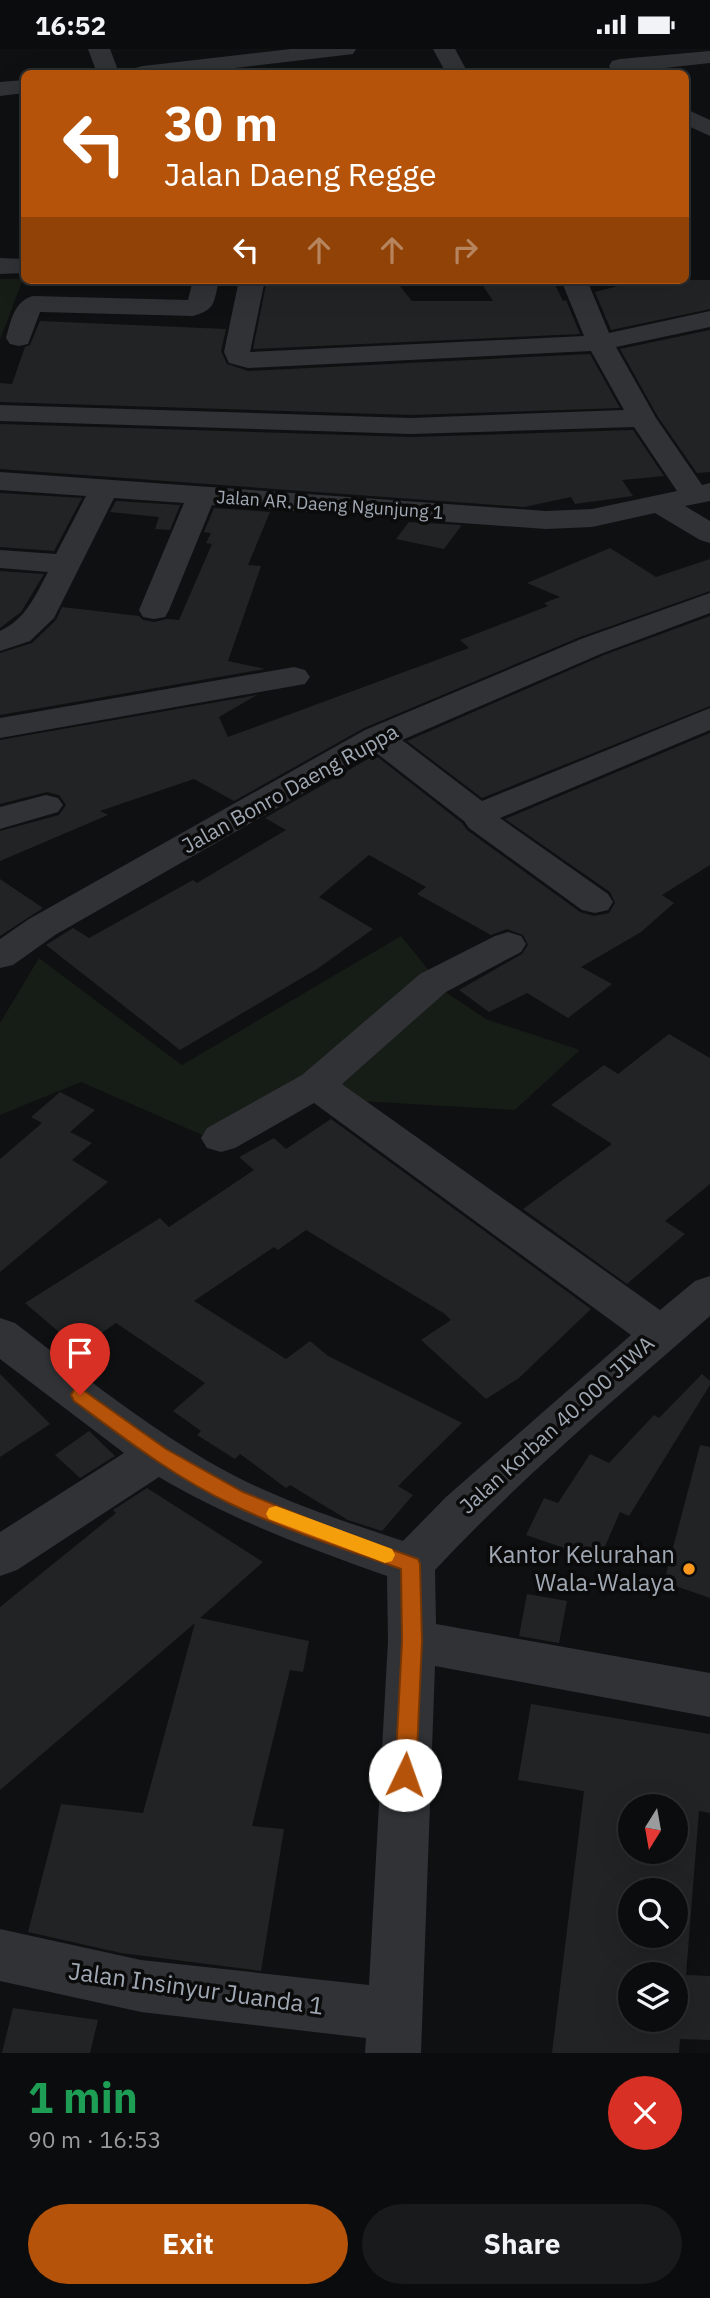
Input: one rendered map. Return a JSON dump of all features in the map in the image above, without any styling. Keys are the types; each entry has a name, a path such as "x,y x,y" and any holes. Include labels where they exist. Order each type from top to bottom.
{"street":[{"path":"99,49 107,70"},
{"path":"160,70 200,63 312,59 345,49"},
{"path":"444,49 455,70"},
{"path":"620,66 682,67 710,57"},
{"path":"0,89 21,87"},
{"path":"689,118 710,129"},
{"path":"0,266 21,266"},
{"path":"19,338 27,310 36,303 193,308 200,305 205,284"},
{"path":"251,284 237,352 242,359 600,343 710,319"},
{"path":"576,284 600,343 642,418 703,494"},
{"path":"0,413 236,423 411,426 642,418"},
{"name":"Jalan AR. Daeng Ngunjung 1","path":"0,481 546,520 592,518 703,494"},
{"path":"0,642 20,635 34,622 68,564 104,488"},
{"path":"154,610 201,496"},
{"path":"659,503 710,534"},
{"path":"0,559 68,564"},
{"name":"Jalan Bonro Daeng Ruppa","path":"0,956 42,927 377,737 583,650 710,602"},
{"path":"0,622 34,622"},
{"path":"0,728 293,677"},
{"path":"478,815 710,718"},
{"path":"377,737 478,815 481,821 595,902"},
{"path":"0,818 46,805"},
{"path":"220,1138 316,1085 433,983 508,944"},
{"path":"316,1085 660,1333"},
{"name":"Jalan Korban 40.000 JIWA","path":"411,1564 462,1510 660,1333 710,1292"},
{"path":"0,1335 159,1454 236,1498 322,1533 411,1564 412,1641 394,2034"},
{"path":"0,1556 159,1454"},
{"path":"412,1641 710,1695"},
{"name":"Jalan Insinyur Juanda 1","path":"0,1955 141,1986 394,2034"}],"shaded area":[{"path":"0,279 21,279 21,284 0,340"},
{"path":"401,936 447,993 486,1019 580,1050 515,1110 291,1097 218,1142 81,1082 0,1115 0,1023 39,958 182,1065"}],"building":[{"path":"689,280 710,280 710,309 611,330 595,292 626,284 689,284"},
{"path":"266,284 398,284 412,301 493,301 482,284 555,284 563,301 566,300 580,334 253,349"},
{"path":"40,321 226,329 221,351 227,364 248,371 590,354 620,408 411,415 0,402 0,383 12,384 25,347 30,345"},
{"path":"710,330 710,472 697,473 658,417 620,349"},
{"path":"0,424 411,437 633,430 664,476 622,480 633,496 575,504 571,497 524,507 0,469"},
{"path":"0,493 82,498 54,551 0,547"},
{"path":"116,501 180,505 170,530 155,529 159,517 110,512"},
{"path":"214,508 270,512 248,565 261,566 228,661 265,669 0,715 0,653 32,643 56,620 62,607 139,616 143,620 154,622 179,620 212,544 206,543 211,533 204,532"},
{"path":"409,522 461,526 444,549 396,539"},
{"path":"610,548 656,577 710,559 710,591 580,637 364,728 234,801 194,779 100,811 108,815 0,861 0,831 59,815 66,805 59,795 47,792 0,804 0,740 257,695 219,717 228,737 469,648 460,640 548,606 544,603 560,597 527,583"},
{"path":"0,571 44,574 21,612 0,628"},
{"path":"710,616 710,706 482,798 407,741 604,655"},
{"path":"710,733 710,865 662,895 674,903 641,932 581,967 612,984 568,1018 527,993 489,1012 459,990 522,954 528,945 523,935 507,929 491,935 417,894 426,887 369,855 319,897 373,929 317,969 180,1050 46,945 73,928 89,938 193,880 197,883 286,830 265,818 375,755 462,823 467,830 580,912 594,916 609,913 615,903 610,892 505,819"},
{"path":"0,879 43,908 0,936"},
{"path":"669,1034 710,1058 710,1184 665,1221 685,1234 627,1284 523,1209 612,1144 551,1105 604,1065 618,1074"},
{"path":"60,1092 95,1110 70,1132 92,1143 72,1160 108,1182 0,1272 0,1159 42,1123 31,1117"},
{"path":"331,1119 591,1309 519,1378 486,1399 421,1340 451,1320 445,1314 306,1230 278,1250 274,1247 194,1301 286,1359 310,1341 328,1356 462,1423 398,1486 413,1495 382,1531 348,1520 290,1485 286,1488 240,1454 235,1459 197,1435 201,1431 173,1411 205,1383 116,1323 79,1349 25,1303 160,1218 169,1227 254,1170 239,1157 274,1138 286,1149"},
{"path":"0,1374 50,1424 0,1457"},
{"path":"702,1374 710,1381 710,1385 629,1516 620,1512 599,1560 526,1535 544,1498 558,1503 590,1454 609,1463 654,1415 659,1418"},
{"path":"89,1431 115,1456 80,1478 55,1455"},
{"path":"700,1445 710,1447 710,1598 664,1582"},
{"path":"147,1488 263,1562 200,1618 309,1641 303,1672 290,1670 252,1826 284,1829 261,1971 121,1953 28,1932 61,1804 143,1813 195,1623 0,1790 0,1607 116,1513 113,1510"},
{"path":"527,1594 567,1601 559,1643 519,1636"},
{"path":"531,1704 710,1734 710,1813 699,1811 687,1962 618,1962 618,2032 688,2032 688,1975 710,1976 710,2040 680,2039 679,2053 552,2053 584,1791 518,1780"},
{"path":"13,2008 98,2020 90,2053 2,2053"}],"slow traffic":[{"path":"276,1514 385,1555"}],"place":[{"name":"Kantor Kelurahan Wala-Walaya","path":"689,1569"}],"route":[{"path":"80,1395 159,1454 236,1498 322,1533 411,1564 412,1641 405,1775"}]}
